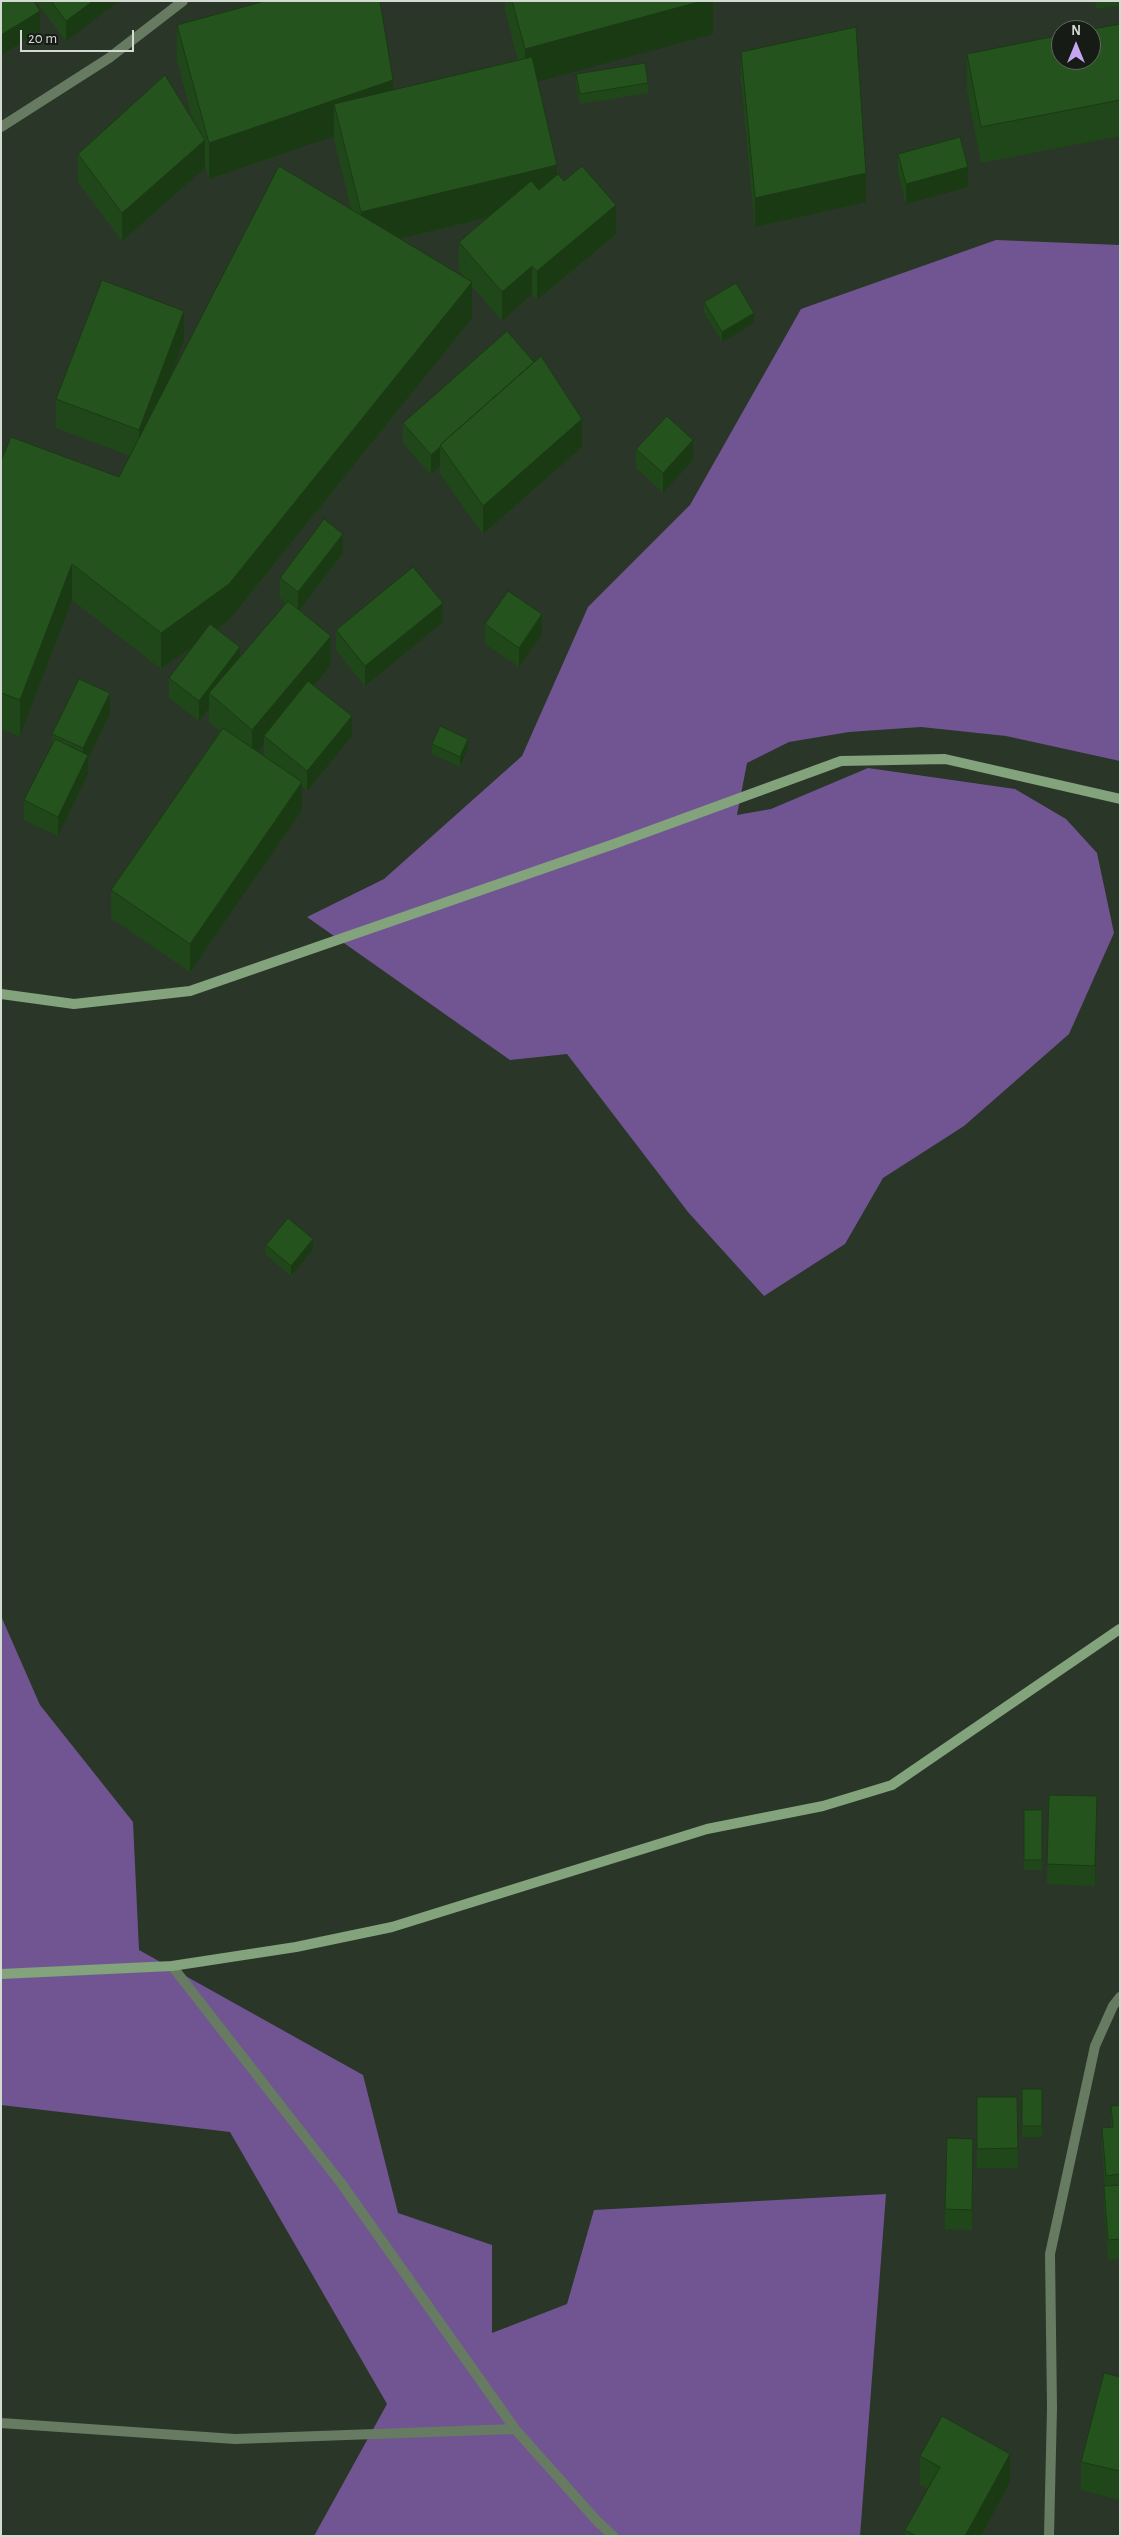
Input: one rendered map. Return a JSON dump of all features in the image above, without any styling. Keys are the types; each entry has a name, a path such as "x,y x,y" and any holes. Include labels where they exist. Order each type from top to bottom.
{"street":[{"path":"1,127 109,58 183,1"},
{"path":"1,994 74,1004 190,991 595,850 841,761 945,759 1120,799"},
{"path":"1,1974 172,1966 296,1948 392,1928 707,1828 823,1806 892,1785 1120,1629"},
{"path":"172,1966 341,2183 516,2429 597,2522 613,2536"},
{"path":"1049,2536 1052,2408 1050,2254 1095,2046 1112,2006 1120,1996"},
{"path":"1,2423 235,2440 516,2429"}],"shaded area":[{"path":"996,240 1120,245 1120,761 1006,736 921,727 849,732 789,742 747,763 737,815 771,809 868,768 1015,789 1066,819 1097,853 1114,933 1069,1034 964,1126 883,1178 845,1244 764,1296 688,1212 567,1054 510,1060 307,917 384,879 522,756 588,607 690,505 801,309"},
{"path":"1,1616 40,1705 133,1822 139,1950 363,2075 398,2213 492,2245 492,2333 567,2304 594,2210 886,2194 860,2536 314,2536 387,2404 230,2132 1,2105"}],"building":[{"path":"1,1 34,1 40,11 1,35"},
{"path":"51,1 93,1 66,21"},
{"path":"265,1 380,1 393,80 209,143 177,25"},
{"path":"512,1 702,1 525,49"},
{"path":"1120,24 1120,100 981,127 967,54 1051,37 1051,70 1101,70 1101,28"},
{"path":"856,27 866,173 755,198 741,52"},
{"path":"532,57 557,165 361,212 334,104"},
{"path":"645,63 648,83 580,94 576,74"},
{"path":"165,75 205,140 122,213 78,154"},
{"path":"960,137 968,167 906,184 898,154"},
{"path":"279,166 472,282 229,584 161,633 72,564 20,700 1,693 1,461 11,437 119,477"},
{"path":"582,166 616,205 537,271 532,266 502,292 459,242 531,181 539,190 558,174 564,181"},
{"path":"102,280 184,311 139,430 56,399"},
{"path":"736,283 754,313 722,332 704,302"},
{"path":"507,331 534,362 431,455 403,423"},
{"path":"541,356 582,419 483,506 440,445"},
{"path":"667,416 693,440 663,473 636,449"},
{"path":"324,519 343,534 298,592 280,578"},
{"path":"413,567 443,603 365,666 336,630"},
{"path":"508,591 542,614 519,648 485,624"},
{"path":"288,601 331,636 252,730 209,693"},
{"path":"210,624 240,647 199,701 169,678"},
{"path":"79,679 110,693 83,748 52,734"},
{"path":"308,681 352,716 307,771 264,736"},
{"path":"440,726 468,739 460,757 432,744"},
{"path":"223,728 302,782 190,944 111,890"},
{"path":"55,739 88,755 58,817 24,800"},
{"path":"288,1218 313,1239 291,1266 266,1245"},
{"path":"1049,1795 1097,1796 1095,1866 1047,1864"},
{"path":"1024,1810 1042,1810 1042,1860 1024,1860"},
{"path":"1022,2089 1042,2089 1042,2126 1022,2126"},
{"path":"977,2097 1017,2097 1018,2148 977,2149"},
{"path":"1120,2105 1120,2174 1106,2176 1102,2128 1113,2127 1111,2106"},
{"path":"947,2138 973,2139 972,2210 945,2209"},
{"path":"1120,2185 1120,2239 1108,2240 1104,2186"},
{"path":"1104,2373 1120,2377 1120,2471 1081,2462"},
{"path":"942,2416 1010,2454 965,2536 916,2536 905,2530 940,2467 920,2456"}]}
